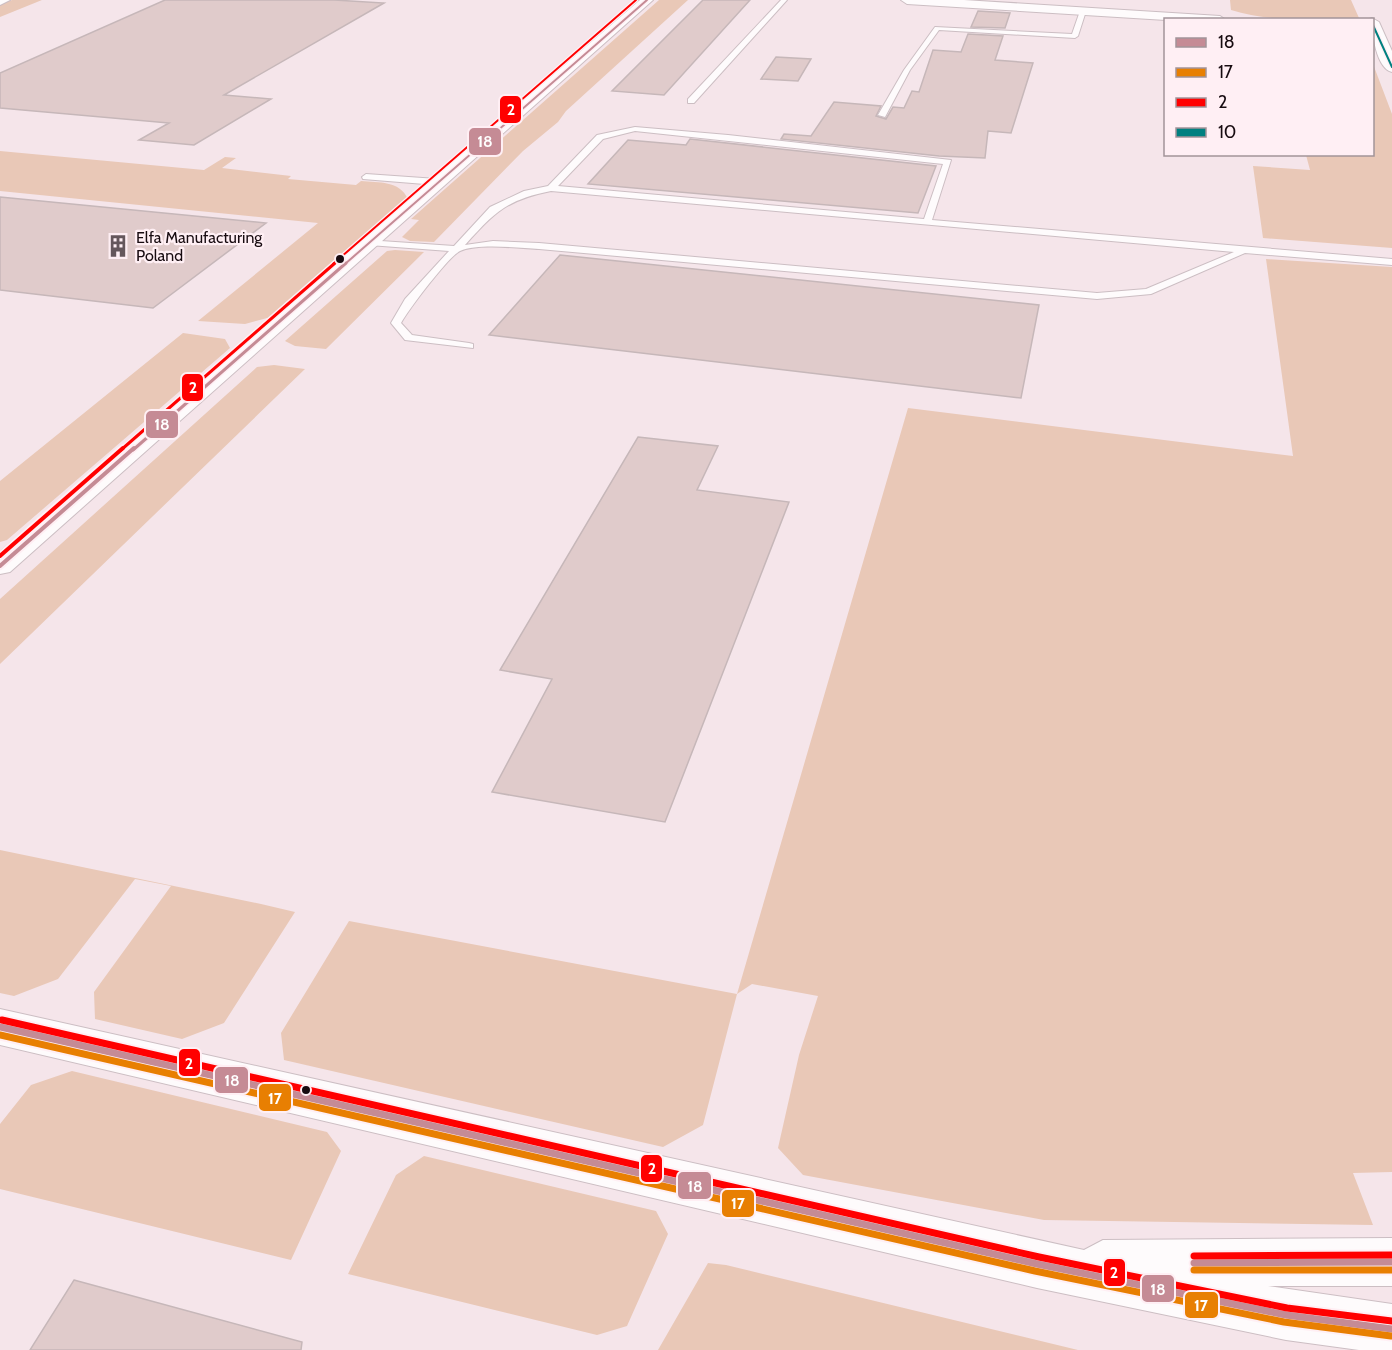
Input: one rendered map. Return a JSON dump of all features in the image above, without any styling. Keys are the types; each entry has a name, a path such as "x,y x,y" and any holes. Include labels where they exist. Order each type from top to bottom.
{"street":[{"path":"0,566 647,0"},
{"path":"907,0 1031,4 1083,11 1190,18"},
{"path":"1374,26 1391,64"},
{"path":"0,1027 1037,1264 1286,1315 1392,1329"},
{"path":"1037,1264 1392,1262"}],"lane":[{"path":"691,101 784,0"},
{"path":"882,115 907,70 937,28 1075,36 1083,11"},
{"path":"550,188 600,137 615,132 635,129 728,137 948,162 927,222"},
{"path":"366,177 437,182"},
{"path":"469,346 409,338 396,323 409,301 493,209 527,193 550,188 1392,262"},
{"path":"369,242 457,249 492,244 538,246 1097,296 1148,292 1240,253 1240,250"}],"shaded area":[{"path":"12,0 42,0 0,17 0,5"},
{"path":"659,0 688,0 566,111 558,122 523,151 434,242 410,241 402,237 419,220 411,219"},
{"path":"1230,0 1351,0 1359,18 1270,18 1231,10"},
{"path":"1374,67 1392,114 1392,248 1263,238 1253,166 1310,170 1306,156 1374,156"},
{"path":"0,151 204,170 225,157 236,158 222,168 291,176 288,179 356,185 361,181 394,185 408,199 271,317 245,324 198,321 318,223 0,191"},
{"path":"387,251 424,252 326,349 295,346 285,341"},
{"path":"1266,259 1392,267 1392,1172 1353,1173 1373,1225 1044,1220 803,1175 778,1148 799,1055 818,996 752,984 737,994 908,408 1293,456"},
{"path":"183,333 225,339 230,348 7,540 0,542 0,481"},
{"path":"274,365 305,369 0,664 0,599 257,367"},
{"path":"0,850 295,912 224,1023 182,1039 95,1019 94,992 171,886 135,879 58,979 14,996 0,993"},
{"path":"349,921 737,994 703,1125 663,1147 284,1060 281,1033"},
{"path":"72,1071 327,1132 341,1151 291,1260 0,1189 0,1124 31,1085"},
{"path":"424,1156 656,1211 668,1234 627,1326 597,1335 348,1274 396,1175"},
{"path":"708,1263 726,1265 1078,1350 658,1350"}],"building":[{"path":"165,0 334,0 384,3 224,95 271,99 194,145 139,140 169,123 0,108 0,73"},
{"path":"703,0 750,0 664,95 612,91"},
{"path":"978,11 1010,13 1005,28 971,27"},
{"path":"968,34 1003,36 995,60 1033,63 1011,133 988,131 985,158 939,156 781,139 784,134 811,136 834,102 881,106 876,116 886,119 893,107 904,108 912,91 919,92 933,50 961,52"},
{"path":"776,57 811,59 798,81 761,79"},
{"path":"690,139 936,166 918,213 588,184 628,140 686,145"},
{"name":"Elfa Manufacturing Poland","path":"0,197 266,223 153,308 0,290"},
{"path":"560,255 1039,305 1021,398 489,335"},
{"path":"638,437 718,446 697,490 789,502 665,822 492,792 552,679 500,670"},
{"path":"74,1280 302,1342 301,1350 30,1350"}],"transit line":[{"name":"2","path":"0,556 636,0"},
{"name":"18","path":"0,566 647,0"},
{"name":"10","path":"1374,27 1392,67"},
{"name":"2","path":"2,1020 1039,1257 1287,1308 1392,1321"},
{"name":"18","path":"0,1027 1037,1264 1286,1315 1392,1329"},
{"name":"17","path":"0,1035 1035,1271 1284,1322 1391,1336"},
{"name":"2","path":"1194,1256 1392,1255"},
{"name":"18","path":"1194,1263 1392,1262"},
{"name":"17","path":"1194,1270 1392,1270"}],"place":[{"name":"Elfa Manufacturing Poland","path":"118,246"}]}
